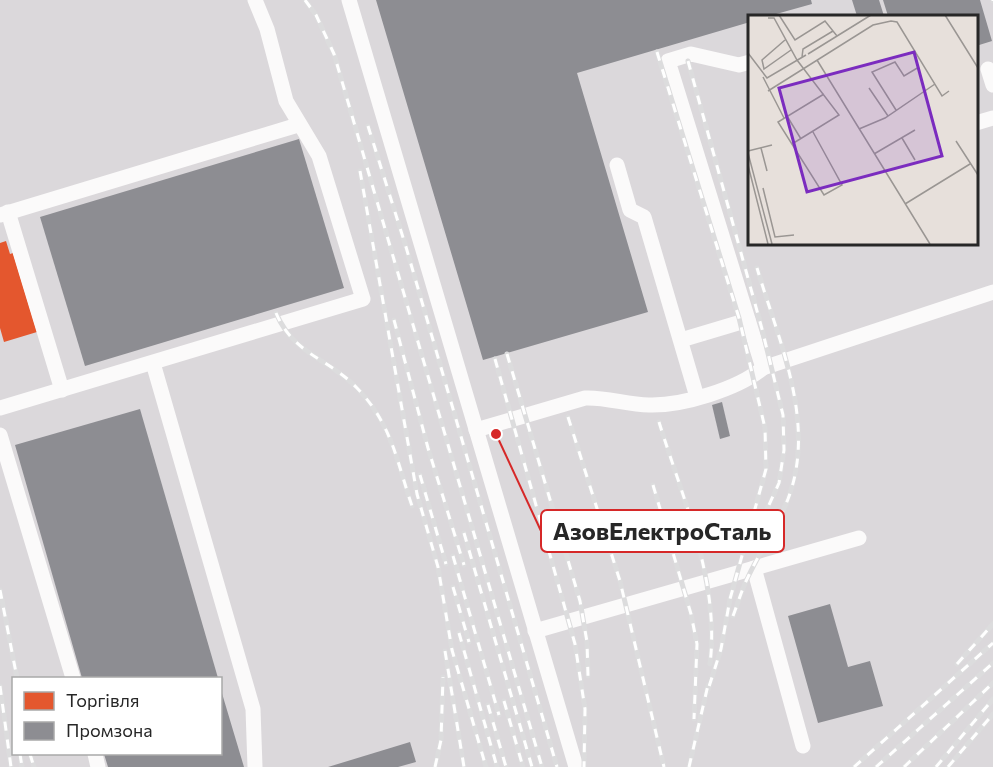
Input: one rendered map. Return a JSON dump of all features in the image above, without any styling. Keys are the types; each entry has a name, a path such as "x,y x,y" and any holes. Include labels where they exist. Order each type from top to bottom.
{"lane":[{"path":"0,408 363,299 320,156 298,124 286,101 267,29 255,0"},
{"path":"349,0 576,767"},
{"path":"748,63 740,65 691,54 668,61 763,368"},
{"path":"988,69 993,86"},
{"path":"978,122 993,118"},
{"path":"62,390 4,213 298,124"},
{"path":"617,165 630,210 644,217 697,397"},
{"path":"476,430 585,398 602,397 647,405 673,404 744,381 763,368 993,292"},
{"path":"681,340 748,320"},
{"path":"153,363 253,709 255,767"},
{"path":"0,435 73,677"},
{"path":"535,631 859,538"},
{"path":"754,568 803,746"}],"shaded area":[{"path":"0,0 993,0 993,767 0,767"}],"building: Торгівля":[{"path":"6,241 10,254 13,253 37,332 4,342 0,328 0,243"}],"building: Промзона":[{"path":"376,0 811,0 812,4 773,15 748,15 748,23 577,73 648,312 483,360"},
{"path":"852,0 879,0 884,15 857,15"},
{"path":"883,0 980,0 992,41 978,45 978,15 888,15"},
{"path":"299,139 344,288 85,366 40,217"},
{"path":"722,402 730,436 720,439 712,405"},
{"path":"140,409 218,677 82,677 15,445"},
{"path":"830,604 848,667 870,661 883,706 818,723 788,616"},
{"path":"222,693 244,767 108,767 104,755 222,755"},
{"path":"410,742 416,762 398,767 328,767"}],"railway":[{"path":"305,0 316,15 334,54 542,767"},
{"path":"657,52 739,318 765,428 766,469 730,599 721,649 707,693"},
{"path":"688,61 762,329 783,415 784,450 779,483 753,540"},
{"path":"368,126 406,247 557,767"},
{"path":"360,171 417,494 438,567 452,650 486,767"},
{"path":"733,616 746,582 788,499 796,470 797,412 792,383 757,268"},
{"path":"276,313 292,338 312,355 345,377 378,415 392,443 412,506"},
{"path":"394,320 428,448 464,565"},
{"path":"507,354 580,601 587,642 588,676"},
{"path":"495,359 575,644 585,709 584,767"},
{"path":"568,417 620,581 664,767"},
{"path":"659,422 705,572 712,633 710,664"},
{"path":"420,475 446,564"},
{"path":"653,485 691,614 697,644 694,719"},
{"path":"464,533 532,767"},
{"path":"453,556 499,715"},
{"path":"453,587 469,642"},
{"path":"0,590 17,677"},
{"path":"957,664 993,624"},
{"path":"459,633 497,767"},
{"path":"854,767 993,643"},
{"path":"445,651 464,767"},
{"path":"876,767 993,663"},
{"path":"435,767 441,740 443,677"},
{"path":"904,767 993,683"},
{"path":"689,767 708,685"},
{"path":"0,686 11,767"},
{"path":"936,767 993,699"},
{"path":"504,701 523,767"},
{"path":"488,705 506,767"},
{"path":"948,767 993,714"},
{"path":"20,755 22,767"},
{"path":"30,755 34,767"}],"place":[{"name":"АзовЕлектроСталь","path":"496,434"}]}
